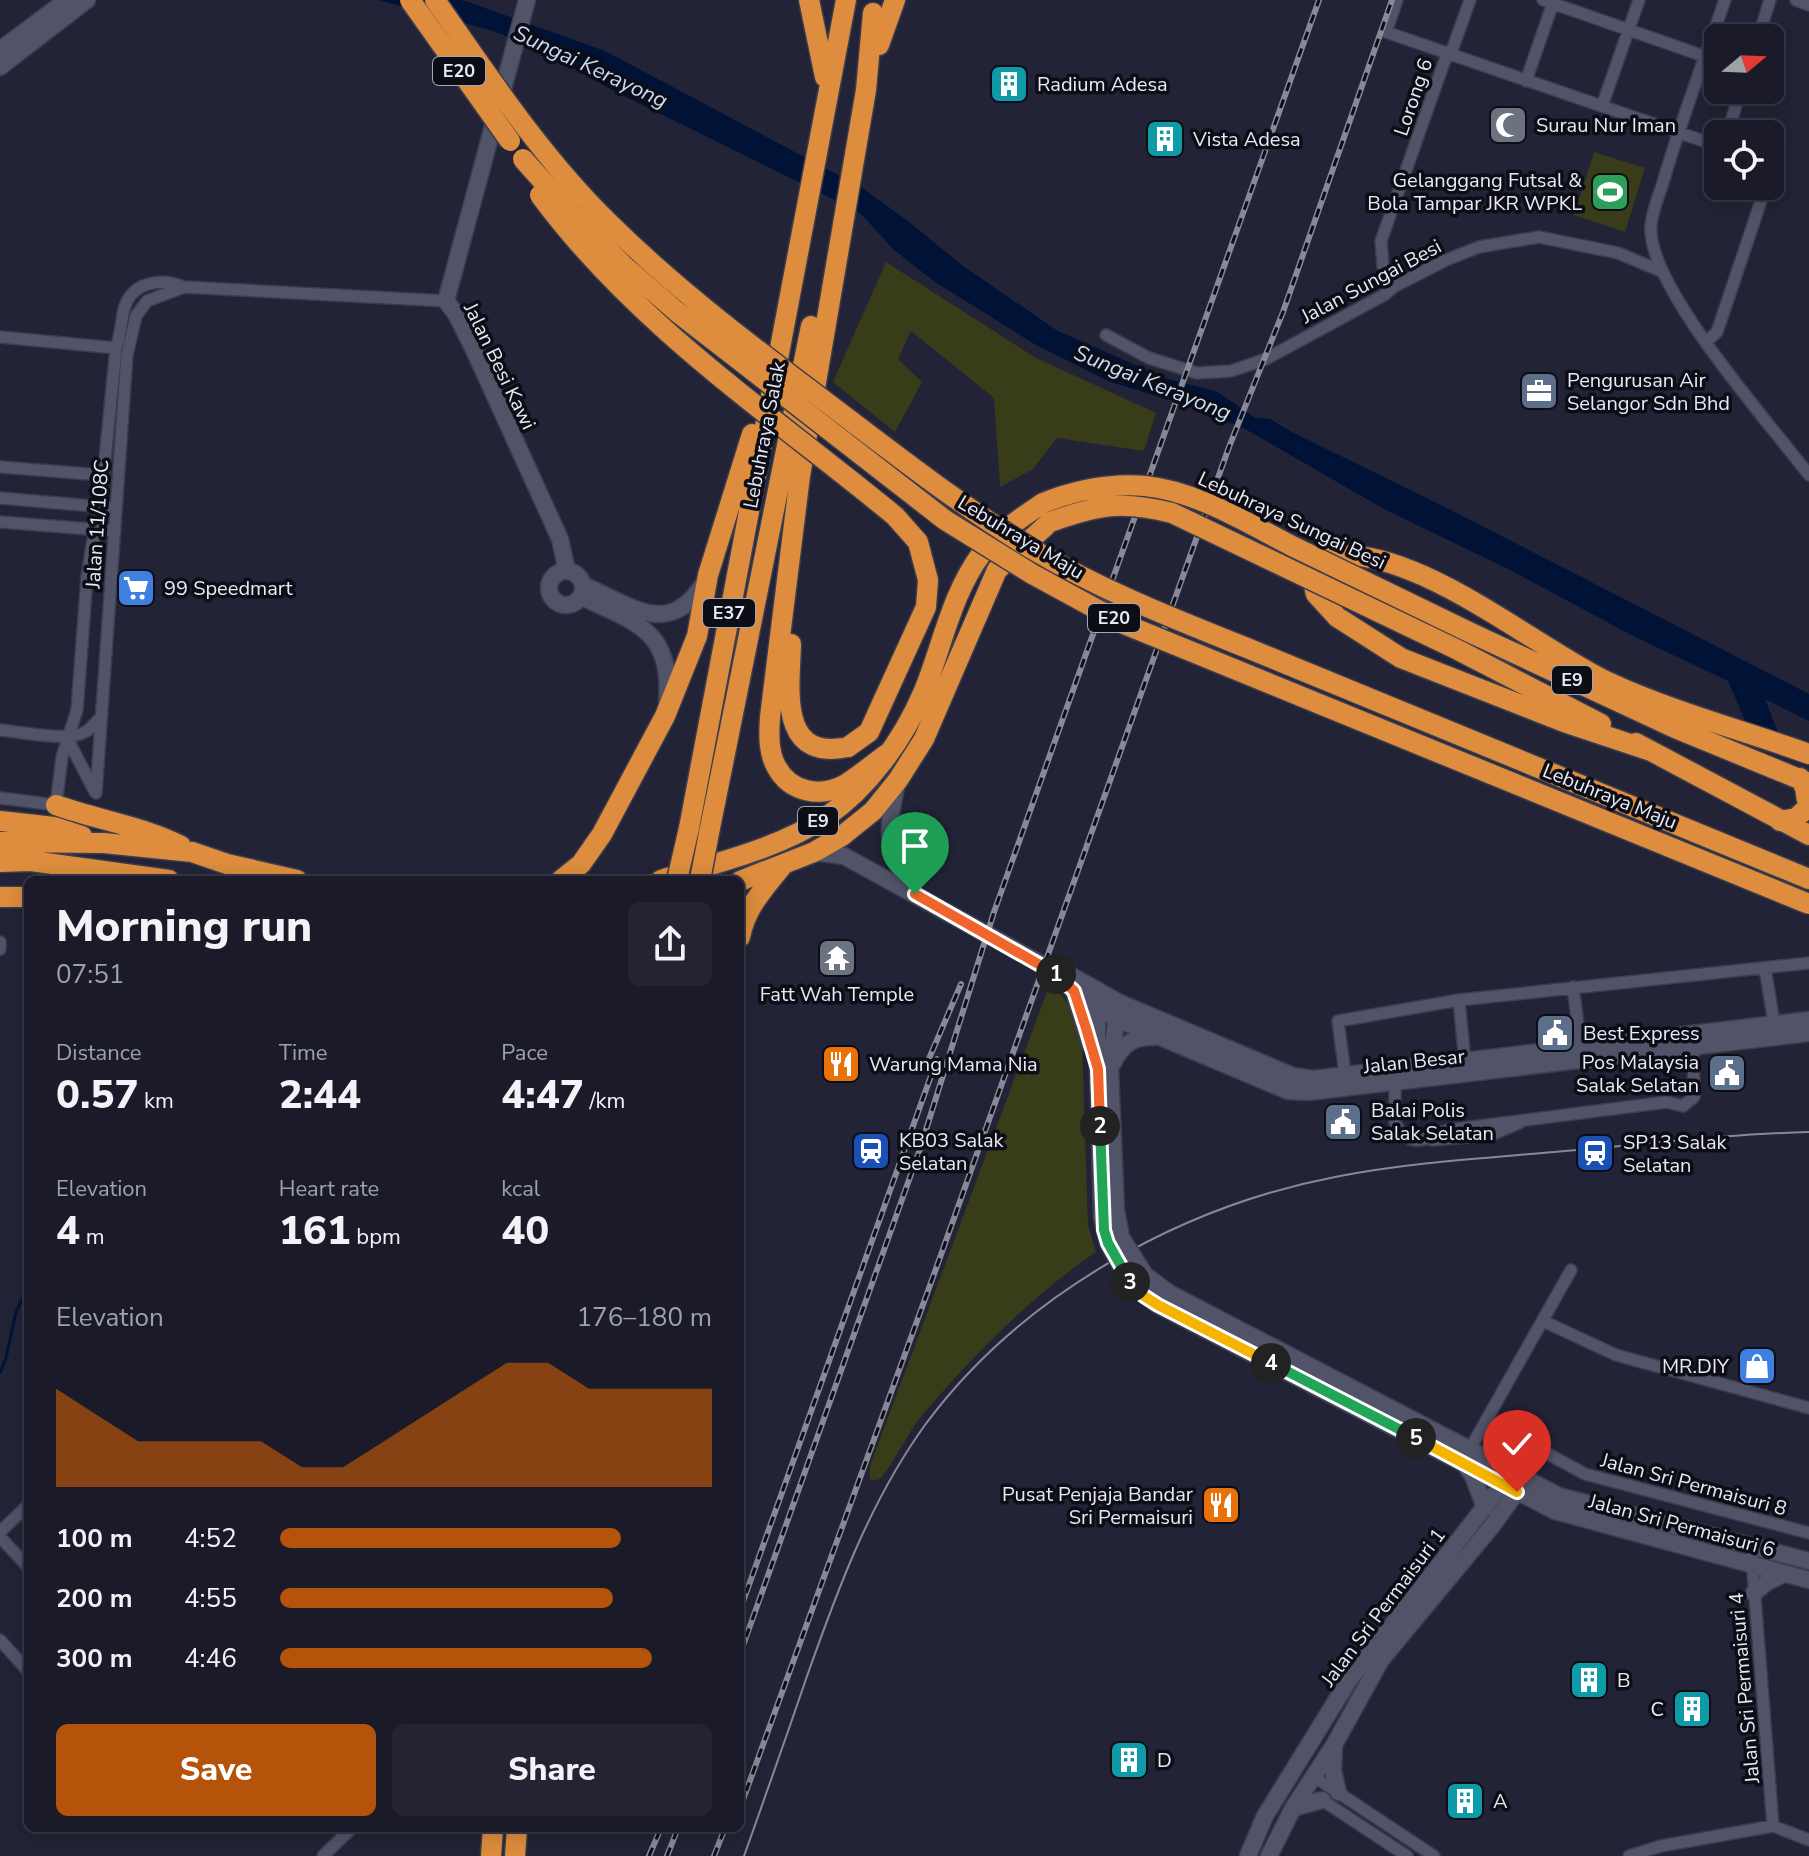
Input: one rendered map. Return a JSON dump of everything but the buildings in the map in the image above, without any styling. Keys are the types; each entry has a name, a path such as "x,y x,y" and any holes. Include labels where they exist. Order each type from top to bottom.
{"highway":[{"name":"Lebuhraya Maju","path":"410,0 523,159 623,265 676,311 945,520 1032,574 1124,624 1809,904"},
{"name":"Lebuhraya Maju","path":"435,0 504,99 562,172 609,224 729,329 914,468 1034,550 1132,601 1809,879"},
{"path":"809,0 828,92"},
{"name":"Lebuhraya Salak","path":"700,876 699,831 769,398 846,0"},
{"path":"866,90 895,0"},
{"path":"875,6 866,90 800,476 769,741 776,766 789,783 806,792 825,792 844,785 887,754"},
{"name":"Lebuhraya Salak","path":"679,876 699,831 788,438 875,6"},
{"path":"523,159 539,195 567,232 630,300 703,363 895,516 918,542 928,580 926,607 869,732 848,747 823,748 811,743 794,727 789,713 791,634 787,588"},
{"path":"788,438 815,378"},
{"path":"566,876 581,864 602,834 665,716 697,636 708,575 748,443 769,398"},
{"name":"E9","path":"673,876 786,838 825,817 861,786 933,695 997,570 1050,522 1113,504 1147,506 1172,513 1463,641 1804,780"},
{"path":"1648,750 1564,722 1401,658 1355,631 1320,601 1312,584 1311,574 1315,565 1322,558 1347,554 1367,557 1428,578 1467,597 1606,681 1666,707 1809,754"},
{"name":"E9","path":"1463,641 1648,750 1809,835"},
{"name":"E9","path":"744,879 814,852 842,836 873,811 898,780 924,739 933,695"},
{"path":"1780,821 1796,818 1808,807 1804,780"},
{"path":"56,805 98,820 156,833 192,852"},
{"path":"0,821 54,827 104,843"},
{"path":"0,842 28,851 150,876"},
{"path":"0,862 28,851 104,843 192,852 282,876"},
{"path":"744,919 753,899 785,863"},
{"path":"0,897 24,897"},
{"path":"491,1856 493,1832"},
{"path":"515,1856 517,1832"}],"street":[{"path":"0,50 67,0"},
{"path":"0,67 87,0"},
{"path":"1397,0 1386,32 1704,142"},
{"name":"Lorong 6","path":"1395,286 1383,266 1381,241 1470,0"},
{"path":"1602,106 1639,0"},
{"path":"1717,24 1725,0"},
{"path":"1762,24 1770,0"},
{"path":"1796,0 1809,5"},
{"path":"1526,81 1550,1 1704,57"},
{"name":"Jalan Besi Kawi","path":"526,4 446,301 474,350 560,539 567,571"},
{"path":"1704,60 1677,134 1650,227 1661,271 1706,342 1809,475"},
{"path":"1706,342 1717,332 1761,200"},
{"name":"Jalan Sungai Besi","path":"1106,335 1149,358 1197,373 1231,371 1266,359 1384,295 1395,286 1479,247 1539,237 1618,253 1661,271"},
{"name":"Jalan 11/108C","path":"56,805 66,736 77,710 87,577 93,540 98,530 116,348 125,307 132,295 141,287 167,280 184,287 446,301"},
{"name":"Jalan 11/108C","path":"66,736 96,793 127,355 136,316 147,301 184,287"},
{"path":"0,337 116,348"},
{"path":"0,467 102,475"},
{"path":"0,498 116,508"},
{"path":"0,522 115,531"},
{"path":"583,591 568,606 558,604 551,596 549,586 553,577 567,571 578,575 583,591 645,628 657,644 665,663 669,681 665,716"},
{"path":"583,591 650,614 668,615 694,600 708,575"},
{"path":"0,730 66,736 89,730 99,719"},
{"path":"898,780 891,810 889,844 900,872 915,894"},
{"path":"0,798 56,805"},
{"name":"Jalan Besar","path":"814,852 844,856 1052,970 1070,975 1100,1001"},
{"path":"0,942 0,949"},
{"path":"1345,1074 1338,1021 1459,1000 1809,963"},
{"path":"1765,968 1774,1023"},
{"name":"Jalan Besar","path":"1052,970 1074,991 1100,1001 1163,1039 1288,1091 1308,1092 1809,1033"},
{"path":"1573,987 1581,1047"},
{"path":"1074,991 1104,1069 1127,1043 1147,1037 1163,1039"},
{"path":"1459,1000 1465,1062"},
{"name":"Jalan Sri Permaisuri 6","path":"1100,1001 1116,1210 1114,1240 1138,1280 1169,1293 1515,1482 1555,1511 1751,1556 1809,1561"},
{"name":"Jalan Besar","path":"1118,1011 1293,1076 1313,1079 1809,1020"},
{"name":"Jalan Sri Permaisuri 6","path":"1104,1069 1118,1011"},
{"path":"1395,1082 1395,1123 1408,1137 1428,1140 1448,1130 1667,1102 1683,1106 1694,1097 1693,1046"},
{"path":"1485,1508 1467,1456 1571,1270"},
{"path":"1543,1321 1616,1355 1809,1408"},
{"name":"Jalan Sri Permaisuri 8","path":"1487,1421 1585,1474 1809,1533"},
{"name":"Jalan Sri Permaisuri 6","path":"1515,1482 1751,1556 1784,1574 1809,1580"},
{"name":"Jalan Sri Permaisuri 1","path":"1248,1856 1265,1816 1349,1680 1485,1508 1515,1482"},
{"name":"Jalan Sri Permaisuri 1","path":"1269,1856 1306,1780 1334,1745 1381,1660 1492,1526 1515,1482"},
{"path":"24,1509 0,1534 24,1562"},
{"path":"1492,1526 1511,1512 1521,1509 1555,1511"},
{"name":"Jalan Sri Permaisuri 4","path":"1751,1556 1773,1826"},
{"path":"1754,1593 1784,1574"},
{"path":"0,1640 24,1667"},
{"path":"1334,1745 1333,1771 1338,1792"},
{"path":"1306,1753 1306,1780 1322,1800 1407,1856"},
{"path":"1283,1788 1293,1780 1306,1780 1338,1792 1434,1856"},
{"path":"1293,1808 1322,1800"},
{"path":"1629,1856 1674,1843 1773,1826 1809,1840"},
{"path":"323,1856 348,1832"}],"green space":[{"name":"Gelanggang Futsal & Bola Tampar JKR WPKL","path":"1594,152 1645,168 1625,232 1574,215"},
{"path":"886,262 1036,358 1156,413 1144,451 1057,438 1033,469 1000,487 994,398 911,331 898,359 922,382 895,432 833,382"},
{"path":"1051,981 1076,1014 1082,1043 1088,1225 1096,1252 1027,1306 984,1347 919,1420 880,1479 871,1481 871,1463"}],"water":[{"name":"Sungai Kerayong","path":"378,0 463,0 605,51 861,187 963,266 1058,331 1165,378 1218,392 1255,418 1270,419 1809,694 1809,721 1765,699 1780,738 1749,730 1728,681 1384,509 1247,430 1187,405 1110,382 1036,345 935,282 894,250 853,209 614,91 536,47 490,30"}],"waterway":[{"path":"0,1373 16,1312 24,1295"}],"tram line":[{"path":"744,1856 830,1613 856,1548 888,1484 925,1425 963,1379 1007,1336 1055,1298 1107,1264 1218,1210 1276,1191 1335,1177 1450,1161 1809,1132"}],"railway":[{"path":"744,1643 920,1149 994,912 1319,0"},
{"path":"744,1797 1229,447 1283,312 1392,0"},
{"path":"925,1068 961,984"},
{"path":"744,1599 937,1059"},
{"path":"649,1856 659,1832"},
{"path":"667,1856 676,1832"},
{"path":"714,1856 723,1832"}],"place":[{"name":"Radium Adesa","path":"1009,84"},
{"name":"Surau Nur Iman","path":"1508,125"},
{"name":"Vista Adesa","path":"1165,139"},
{"name":"Gelanggang Futsal & Bola Tampar JKR WPKL","path":"1610,192"},
{"name":"Pengurusan Air Selangor Sdn Bhd","path":"1539,391"},
{"name":"99 Speedmart","path":"136,588"},
{"name":"Fatt Wah Temple","path":"837,958"},
{"name":"Best Express","path":"1555,1033"},
{"name":"Warung Mama Nia","path":"841,1064"},
{"name":"Pos Malaysia Salak Selatan","path":"1727,1073"},
{"name":"Balai Polis Salak Selatan","path":"1343,1122"},
{"name":"KB03 Salak Selatan","path":"871,1151"},
{"name":"SP13 Salak Selatan","path":"1595,1153"},
{"name":"MR.DIY","path":"1757,1366"},
{"name":"Pusat Penjaja Bandar Sri Permaisuri","path":"1221,1505"},
{"name":"B","path":"1589,1680"},
{"name":"C","path":"1692,1709"},
{"name":"D","path":"1129,1760"},
{"name":"A","path":"1465,1801"}],"route":[{"path":"915,894 1052,970 1074,991 1098,1069 1104,1230 1132,1285 1158,1305 1517,1492"}]}
